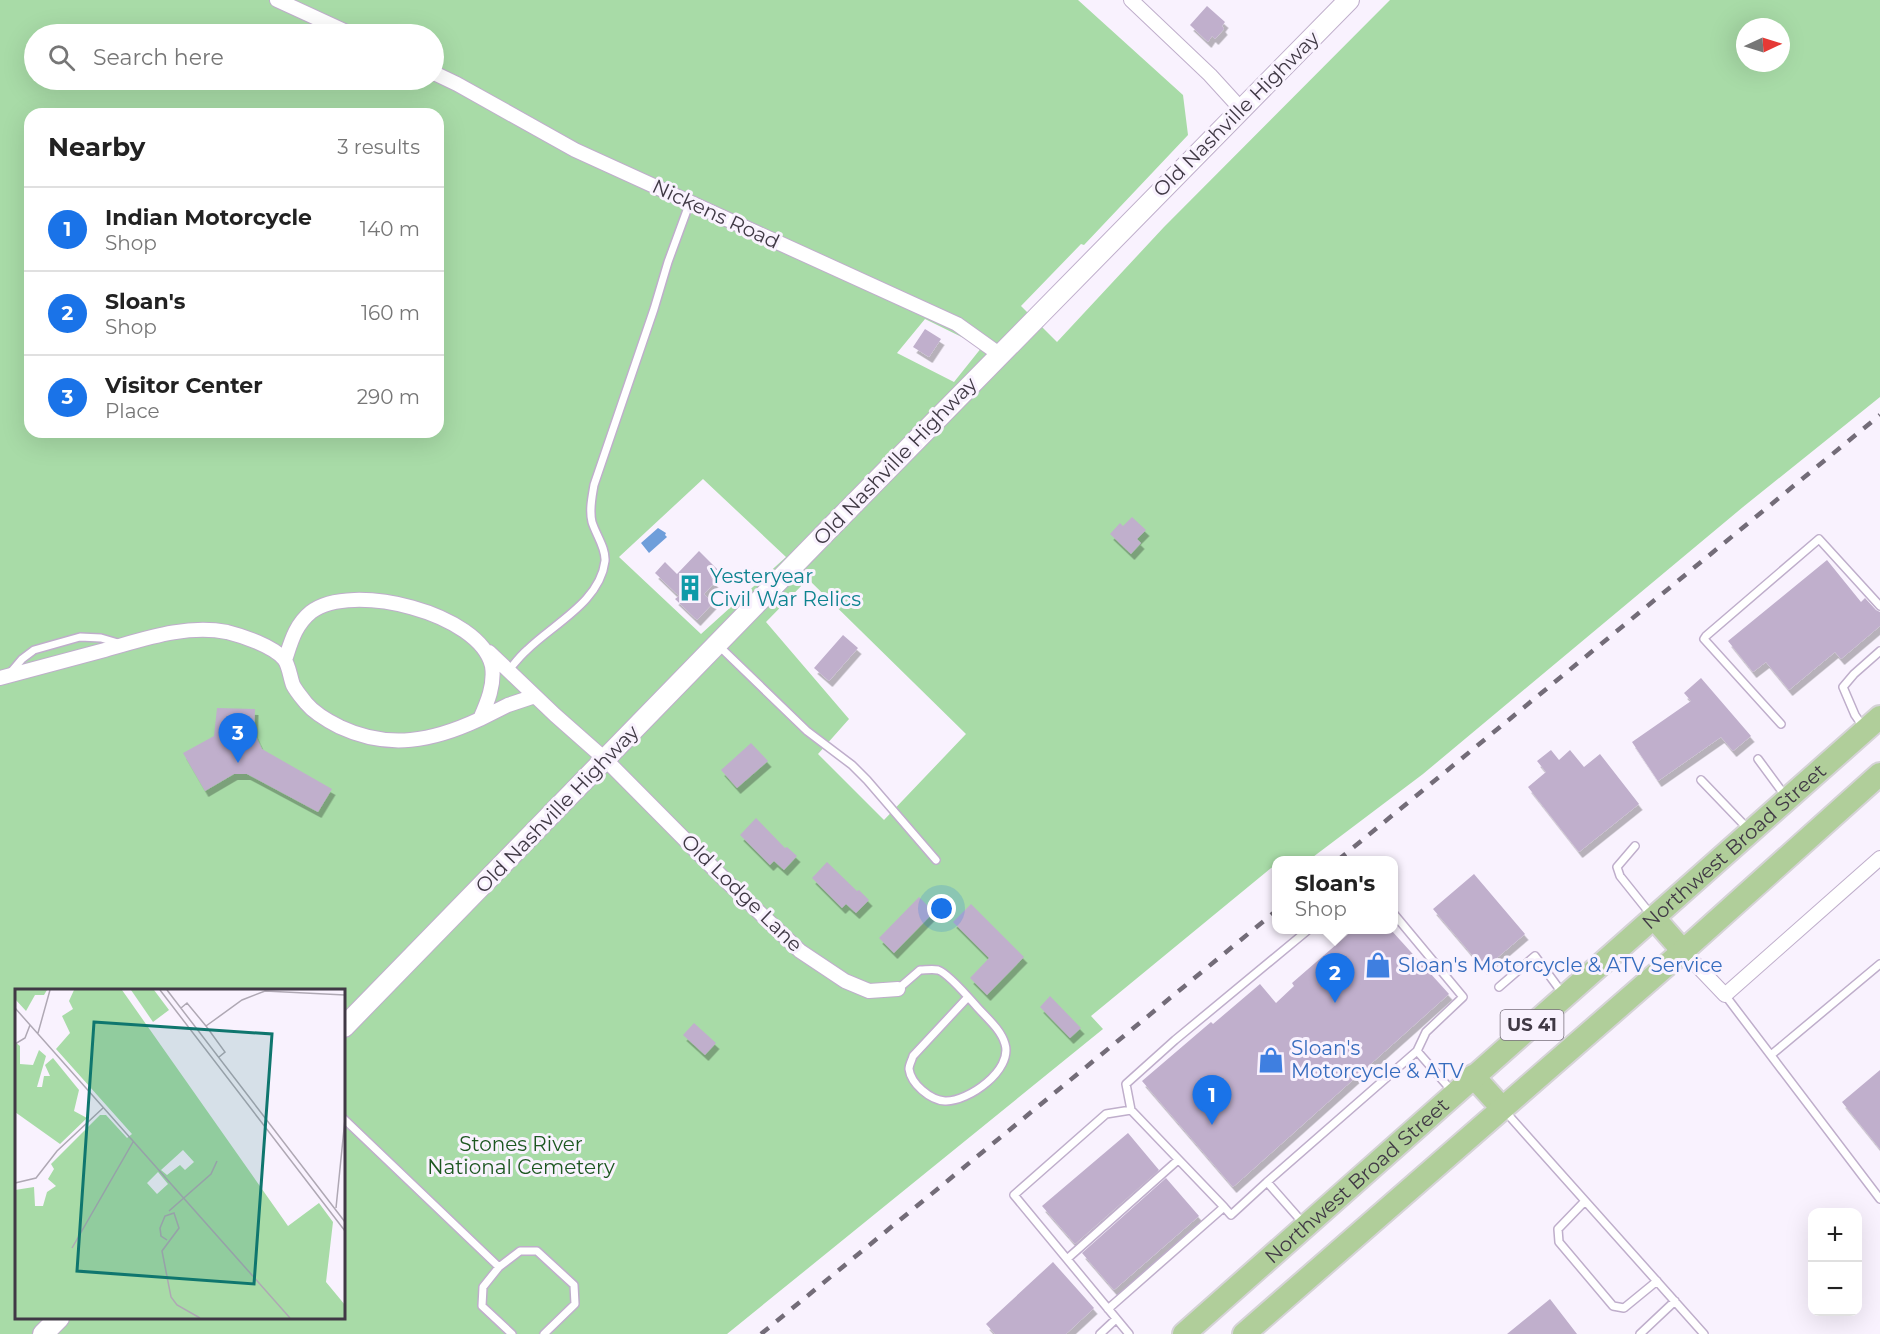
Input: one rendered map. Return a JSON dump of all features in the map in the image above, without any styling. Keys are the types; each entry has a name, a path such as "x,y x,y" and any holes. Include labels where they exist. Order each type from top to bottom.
{"main road":[{"name":"Old Nashville Highway","path":"345,1026 999,354 1349,0"},
{"name":"Northwest Broad Street","path":"1184,1334 1873,723"},
{"name":"Northwest Broad Street","path":"1244,1334 1683,951 1880,774"},
{"path":"1653,918 1683,951"},
{"path":"1473,1076 1502,1108"},
{"path":"43,1334 57,1319"}],"street":[{"path":"277,0 329,24"},
{"path":"1131,0 1210,75 1241,109"},
{"name":"Nickens Road","path":"444,78 575,150 957,324 999,354"},
{"path":"285,660 297,627 312,611 332,603 372,600 443,618 465,631 483,646 492,666 491,693 480,719"},
{"path":"4,677 166,633 226,632 266,646 285,660 294,686 307,705 326,720 349,731 377,740 409,741 438,736 508,705 535,696"},
{"name":"Old Lodge Lane","path":"483,646 606,760 724,879 800,951 845,981 869,991 898,989"},
{"path":"1683,951 1725,995 1880,858"}],"lane":[{"path":"508,670 527,650 589,597 601,576 605,560 592,521 591,505 594,485 690,202"},
{"path":"1781,724 1704,639 1706,636 1819,539 1880,606"},
{"path":"717,644 807,731 852,765 936,860"},
{"path":"1873,723 1855,715 1843,687 1880,651"},
{"path":"1758,759 1788,799"},
{"path":"1701,780 1751,832"},
{"path":"1635,846 1617,867 1620,876 1653,918"},
{"path":"1303,934 1175,1040 1126,1084 1131,1110 1231,1215 1417,1051 1426,1032 1463,997 1398,919"},
{"path":"1499,987 1535,956 1564,996"},
{"path":"1771,1055 1880,964"},
{"path":"898,989 920,970 939,970 968,997 999,1032 1006,1046 1006,1057 1000,1068 970,1095 944,1101 932,1097 920,1088 914,1082 909,1068 913,1056 968,997"},
{"path":"1725,995 1880,1199"},
{"path":"1417,1051 1454,1093"},
{"path":"1502,1108 1704,1334"},
{"path":"1129,1334 1014,1195 1106,1114 1131,1110"},
{"path":"345,1120 499,1267"},
{"path":"1067,1258 1178,1160"},
{"path":"1267,1182 1306,1226"},
{"path":"1585,1200 1558,1229 1559,1242 1613,1306 1624,1308 1657,1281"},
{"path":"1108,1309 1224,1207"},
{"path":"512,1334 482,1306 483,1287 499,1267 520,1251 537,1251 574,1285 575,1304 544,1334"},
{"path":"1640,1334 1675,1301"},
{"path":"1100,1334 1116,1319"}],"green space":[{"name":"Stones River National Cemetery","path":"0,0 1078,0 1183,95 1188,135 1084,245 1081,244 1021,306 1057,342 1164,227 1390,0 1880,0 1880,397 1743,507 1423,774 1314,856 1272,856 1272,867 1091,1016 1103,1029 727,1334 0,1334","holes":["925,319 982,347 954,382 897,353","703,479 786,557 701,634 619,557","808,579 966,734 884,820 818,754 849,719 766,622"]}],"water":[{"path":"658,528 666,533 667,537 649,553 641,543"}],"building":[{"path":"1207,6 1225,22 1222,26 1224,29 1215,39 1212,36 1208,42 1190,25"},
{"path":"925,329 941,339 929,357 913,347"},
{"path":"1132,517 1146,530 1137,539 1141,543 1131,554 1110,534 1120,523 1123,526"},
{"name":"Yesteryear Civil War Relics","path":"699,551 719,571 711,578 715,582 704,594 713,603 697,620 675,599 679,596 655,573 665,562 677,574"},
{"path":"1827,560 1861,602 1865,598 1880,612 1880,626 1841,659 1835,652 1789,690 1766,662 1753,672 1728,641"},
{"path":"843,635 858,648 829,681 814,668"},
{"path":"1701,678 1751,736 1733,751 1721,737 1658,781 1632,742 1691,701 1684,693"},
{"path":"217,708 255,709 254,732 262,749 332,789 318,812 247,774 234,774 205,791 183,753 214,736"},
{"path":"751,743 768,761 737,788 721,770"},
{"path":"1551,750 1559,760 1570,750 1584,767 1600,754 1639,804 1579,852 1528,787 1546,772 1537,761"},
{"path":"756,818 785,848 787,847 797,856 784,870 774,861 770,865 740,835"},
{"path":"827,862 869,900 856,913 846,904 842,908 812,878"},
{"path":"1474,874 1525,934 1484,969 1433,909"},
{"path":"919,897 934,912 894,953 879,938"},
{"path":"971,904 1024,957 987,995 970,978 989,958 953,922"},
{"name":"Sloan's Motorcycle & ATV","path":"1348,934 1395,934 1449,994 1233,1187 1142,1081 1260,984 1276,1003 1294,986 1292,983"},
{"path":"1050,996 1081,1028 1070,1038 1040,1007"},
{"path":"694,1023 716,1043 705,1055 683,1035"},
{"path":"1880,1070 1880,1149 1842,1102"},
{"path":"1128,1133 1159,1170 1075,1244 1042,1206"},
{"path":"1166,1178 1199,1216 1114,1290 1082,1253"},
{"path":"1053,1262 1094,1308 1066,1334 995,1334 986,1324"},
{"path":"1550,1299 1577,1334 1507,1334"}],"railway":[{"path":"1343,856 1880,415"},
{"path":"761,1334 1272,914"}],"place":[{"name":"Yesteryear Civil War Relics","path":"690,588"},
{"name":"Visitor Center","path":"238,763"},
{"name":"Sloan's Motorcycle & ATV Service","path":"1378,965"},
{"name":"Sloan's","path":"1335,1003"},
{"name":"Sloan's Motorcycle & ATV","path":"1271,1060"},
{"name":"Indian Motorcycle","path":"1212,1125"}]}
